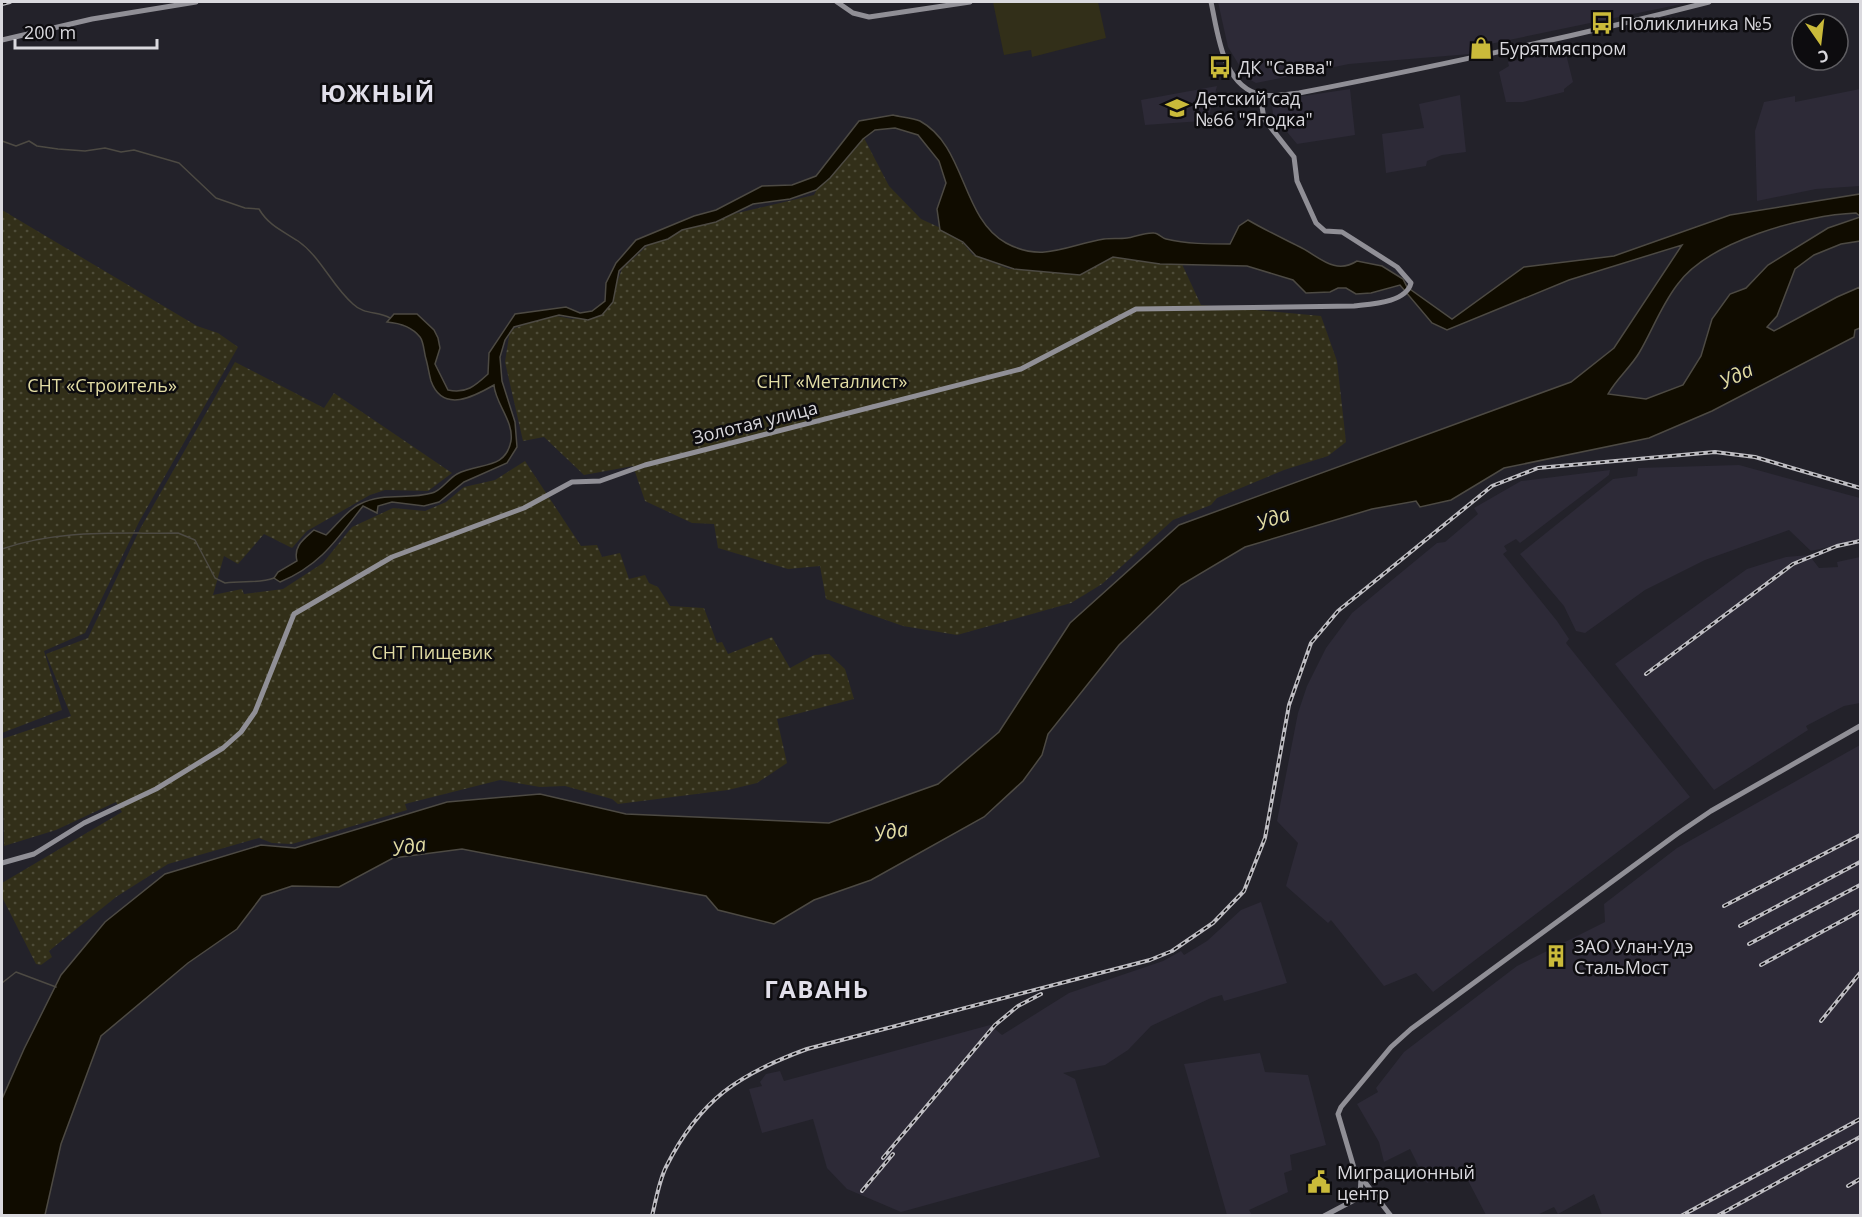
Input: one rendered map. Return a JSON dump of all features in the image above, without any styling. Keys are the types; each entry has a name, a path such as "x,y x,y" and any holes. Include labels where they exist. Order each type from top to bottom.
{"street":[{"path":"2,40 92,18 196,2"},
{"path":"837,2 853,13 869,17 970,2"},
{"path":"1212,2 1222,50 1231,70 1241,84 1260,94 1299,93 1472,59 1576,36 1709,2"},
{"name":"Золотая улица","path":"2,863 34,855 84,823 156,789 223,748 241,732 255,712 294,614 392,557 524,508 572,482 600,481 645,465 1020,369 1132,311 1180,308 1354,306 1377,303 1402,295 1410,288 1410,279 1397,267 1342,232 1325,231 1316,223 1297,181 1294,157 1264,119 1260,94"},
{"path":"1391,1215 1360,1177 1350,1158 1338,1114 1341,1107 1399,1040 1677,834 1860,726"},
{"path":"1360,1177 1360,1197"},
{"path":"1325,1214 1360,1197 1376,1197"}],"shaded area":[{"name":"Бурятмяспром","path":"1218,2 1691,2 1485,45 1485,48 1470,54 1349,64 1256,83 1247,78 1228,47"},
{"path":"1565,50 1573,82 1564,89 1564,92 1523,102 1506,102 1499,72 1509,66 1508,62"},
{"name":"Детский сад №66 \"Ягодка\"","path":"1217,86 1209,116 1202,121 1145,125 1141,100"},
{"path":"1350,89 1355,135 1297,144 1273,115 1272,105 1297,97"},
{"path":"1860,89 1860,186 1816,189 1757,201 1755,131 1764,102 1795,96 1795,102"},
{"path":"1460,95 1466,152 1442,155 1427,161 1426,166 1386,173 1382,134 1424,128 1419,104"},
{"path":"1739,465 1860,498 1860,540 1811,551 1789,530 1705,560 1645,590 1585,633 1576,631 1564,606 1520,554 1613,479 1637,476 1638,468"},
{"path":"1610,470 1609,475 1520,543 1516,539 1504,546 1507,551 1503,554 1557,621 1569,639 1566,643 1690,797 1433,992 1416,973 1384,986 1331,920 1328,923 1286,886 1298,843 1277,821 1298,713 1307,686 1326,648 1352,613 1437,543 1445,542 1478,514 1474,508 1521,481"},
{"path":"1809,555 1819,568 1838,567 1837,562 1860,557 1860,703 1844,706 1806,726 1808,730 1714,790 1615,664 1747,569 1786,557"},
{"path":"1860,745 1860,1215 1602,1215 1594,1194 1558,1214 1554,1207 1537,1215 1486,1215 1461,1167 1427,1183 1410,1149 1384,1162 1379,1142 1357,1104 1378,1092 1376,1088 1404,1052 1517,966 1605,922 1604,904 1677,848"},
{"path":"1261,902 1287,983 1224,1001 1222,995 1211,998 1151,1026 1128,1050 1105,1065 1063,1073 1075,1079 1100,1157 901,1212 847,1189 827,1168 813,1119 762,1133 749,1089 762,1086 760,1082 766,1074 780,1071 784,1081 990,1025 1002,1035 1069,993 1163,961 1181,951 1184,955 1207,941 1241,910"},
{"path":"1260,1053 1265,1072 1308,1075 1326,1145 1290,1155 1292,1170 1284,1173 1288,1192 1249,1210 1252,1215 1227,1215 1184,1064"}],"green space":[{"path":"993,2 1098,2 1106,38 1032,57 1031,50 1004,55"},
{"name":"СНТ «Металлист»","path":"864,138 889,186 921,219 956,235 973,255 1009,269 1082,270 1105,258 1129,256 1181,262 1201,305 1321,316 1337,361 1346,442 1328,456 1284,470 1217,498 1211,505 1173,520 1102,584 1071,603 957,635 903,626 826,599 820,566 788,569 718,548 714,524 692,523 645,501 633,466 584,475 544,437 523,441 505,362 510,330 552,315 572,319 595,316 613,293 622,269 647,246 691,224 814,195 836,164"},
{"name":"СНТ «Строитель»","path":"2,210 197,326 218,333 238,347 139,522 85,633 44,651 62,710 2,733"},
{"name":"СНТ Пищевик","path":"235,362 324,408 334,393 452,473 428,491 385,490 370,495 307,531 292,548 264,534 238,564 224,556 213,595 242,589 244,594 283,589 323,563 352,527 393,508 425,511 446,502 464,487 495,480 525,461 581,546 597,545 602,557 620,553 629,579 645,575 649,583 658,587 670,606 704,608 717,643 722,642 728,654 772,637 790,668 814,655 829,654 845,669 854,699 777,719 787,763 757,783 728,790 618,804 612,799 565,786 540,787 500,780 405,804 407,810 292,844 272,843 259,838 168,864 116,897 49,951 52,957 41,965 36,964 2,897 2,883 122,812 116,802 56,830 4,846 2,739 71,716 46,654 88,638 140,529"}],"water":[{"name":"Уда","path":"893,115 920,121 935,132 947,147 956,164 980,217 991,232 1019,249 1032,252 1055,251 1104,239 1127,238 1151,233 1182,242 1230,244 1239,226 1248,220 1333,265 1349,265 1357,261 1382,266 1403,279 1407,287 1452,319 1524,267 1614,256 1730,215 1860,194 1860,216 1856,213 1811,219 1759,233 1711,255 1692,269 1671,293 1639,353 1608,394 1646,399 1683,385 1701,356 1712,319 1730,294 1746,288 1768,265 1828,228 1860,217 1860,241 1841,244 1814,255 1795,269 1777,316 1767,327 1774,331 1860,287 1860,328 1855,330 1854,337 1712,411 1649,438 1504,468 1451,500 1420,507 1416,501 1372,509 1245,547 1181,585 1119,645 1048,734 1042,755 1023,781 984,817 871,880 814,900 774,924 718,910 706,896 462,849 393,858 339,887 292,886 262,896 237,929 188,963 101,1036 61,1144 45,1215 2,1215 2,1099 24,1049 61,975 105,922 165,874 261,845 295,848 447,802 540,794 626,814 829,823 938,784 999,732 1070,623 1179,525 1571,382 1614,348 1682,245 1569,280 1447,330 1432,323 1400,285 1371,293 1356,294 1346,288 1338,288 1330,292 1306,293 1293,280 1247,266 1160,264 1113,257 1080,275 1014,269 976,256 963,242 940,230 937,209 946,183 939,161 918,135 895,128 875,130 863,139 830,178 816,190 790,199 753,204 716,222 682,230 668,239 645,246 619,271 613,302 602,315 588,320 559,315 514,327 505,340 500,357 502,381 515,422 517,447 507,463 464,482 439,502 424,506 392,502 378,506 377,513 363,506 327,550 307,568 280,582 274,578 278,572 297,561 298,547 310,533 314,530 326,535 356,506 378,498 435,492 457,474 497,461 508,451 511,441 510,426 497,399 494,385 460,400 443,397 436,391 431,381 421,339 409,328 387,322 394,314 417,314 434,330 440,348 435,364 448,390 465,390 488,374 489,353 515,314 566,307 580,313 592,311 605,301 606,283 616,263 636,240 694,216 716,210 762,186 792,185 816,176 859,121"}],"waterway":[{"path":"2,141 16,146 29,141 37,146 85,151 105,148 121,152 134,150 179,163 216,198 245,208 259,209 272,224 306,248 339,289 357,307 390,318"},
{"path":"2,549 66,535 178,533 195,540 215,578 225,583 274,578"},
{"path":"2,983 16,972 56,987"}],"railway":[{"path":"2,4 10,2"},
{"path":"652,1216 664,1172 679,1143 693,1123 724,1092 761,1068 807,1049 1150,960 1172,951 1213,923 1244,891 1265,838 1289,705 1311,643 1338,611 1492,486 1538,468 1715,452 1755,457 1860,488"},
{"path":"1646,674 1793,564 1837,546 1860,541"},
{"path":"1724,906 1860,835"},
{"path":"1740,926 1860,862"},
{"path":"1749,944 1860,885"},
{"path":"1761,965 1860,911"},
{"path":"1821,1021 1860,973"},
{"path":"883,1158 995,1025 1018,1006 1041,994"},
{"path":"1681,1216 1860,1119"},
{"path":"1717,1216 1860,1137"},
{"path":"862,1191 893,1154"},
{"path":"1848,1186 1860,1179"}],"place":[{"name":"Поликлиника №5","path":"1602,23"},
{"name":"Бурятмяспром","path":"1481,48"},
{"name":"ДК \"Савва\"","path":"1220,67"},
{"name":"Детский сад №66 \"Ягодка\"","path":"1177,108"},
{"name":"ЗАО Улан-Удэ СтальМост","path":"1556,956"},
{"name":"Миграционный центр","path":"1319,1182"}],"district":[{"name":"ЮЖНЫЙ","path":"378,92"},
{"name":"ГАВАНЬ","path":"817,988"}]}
